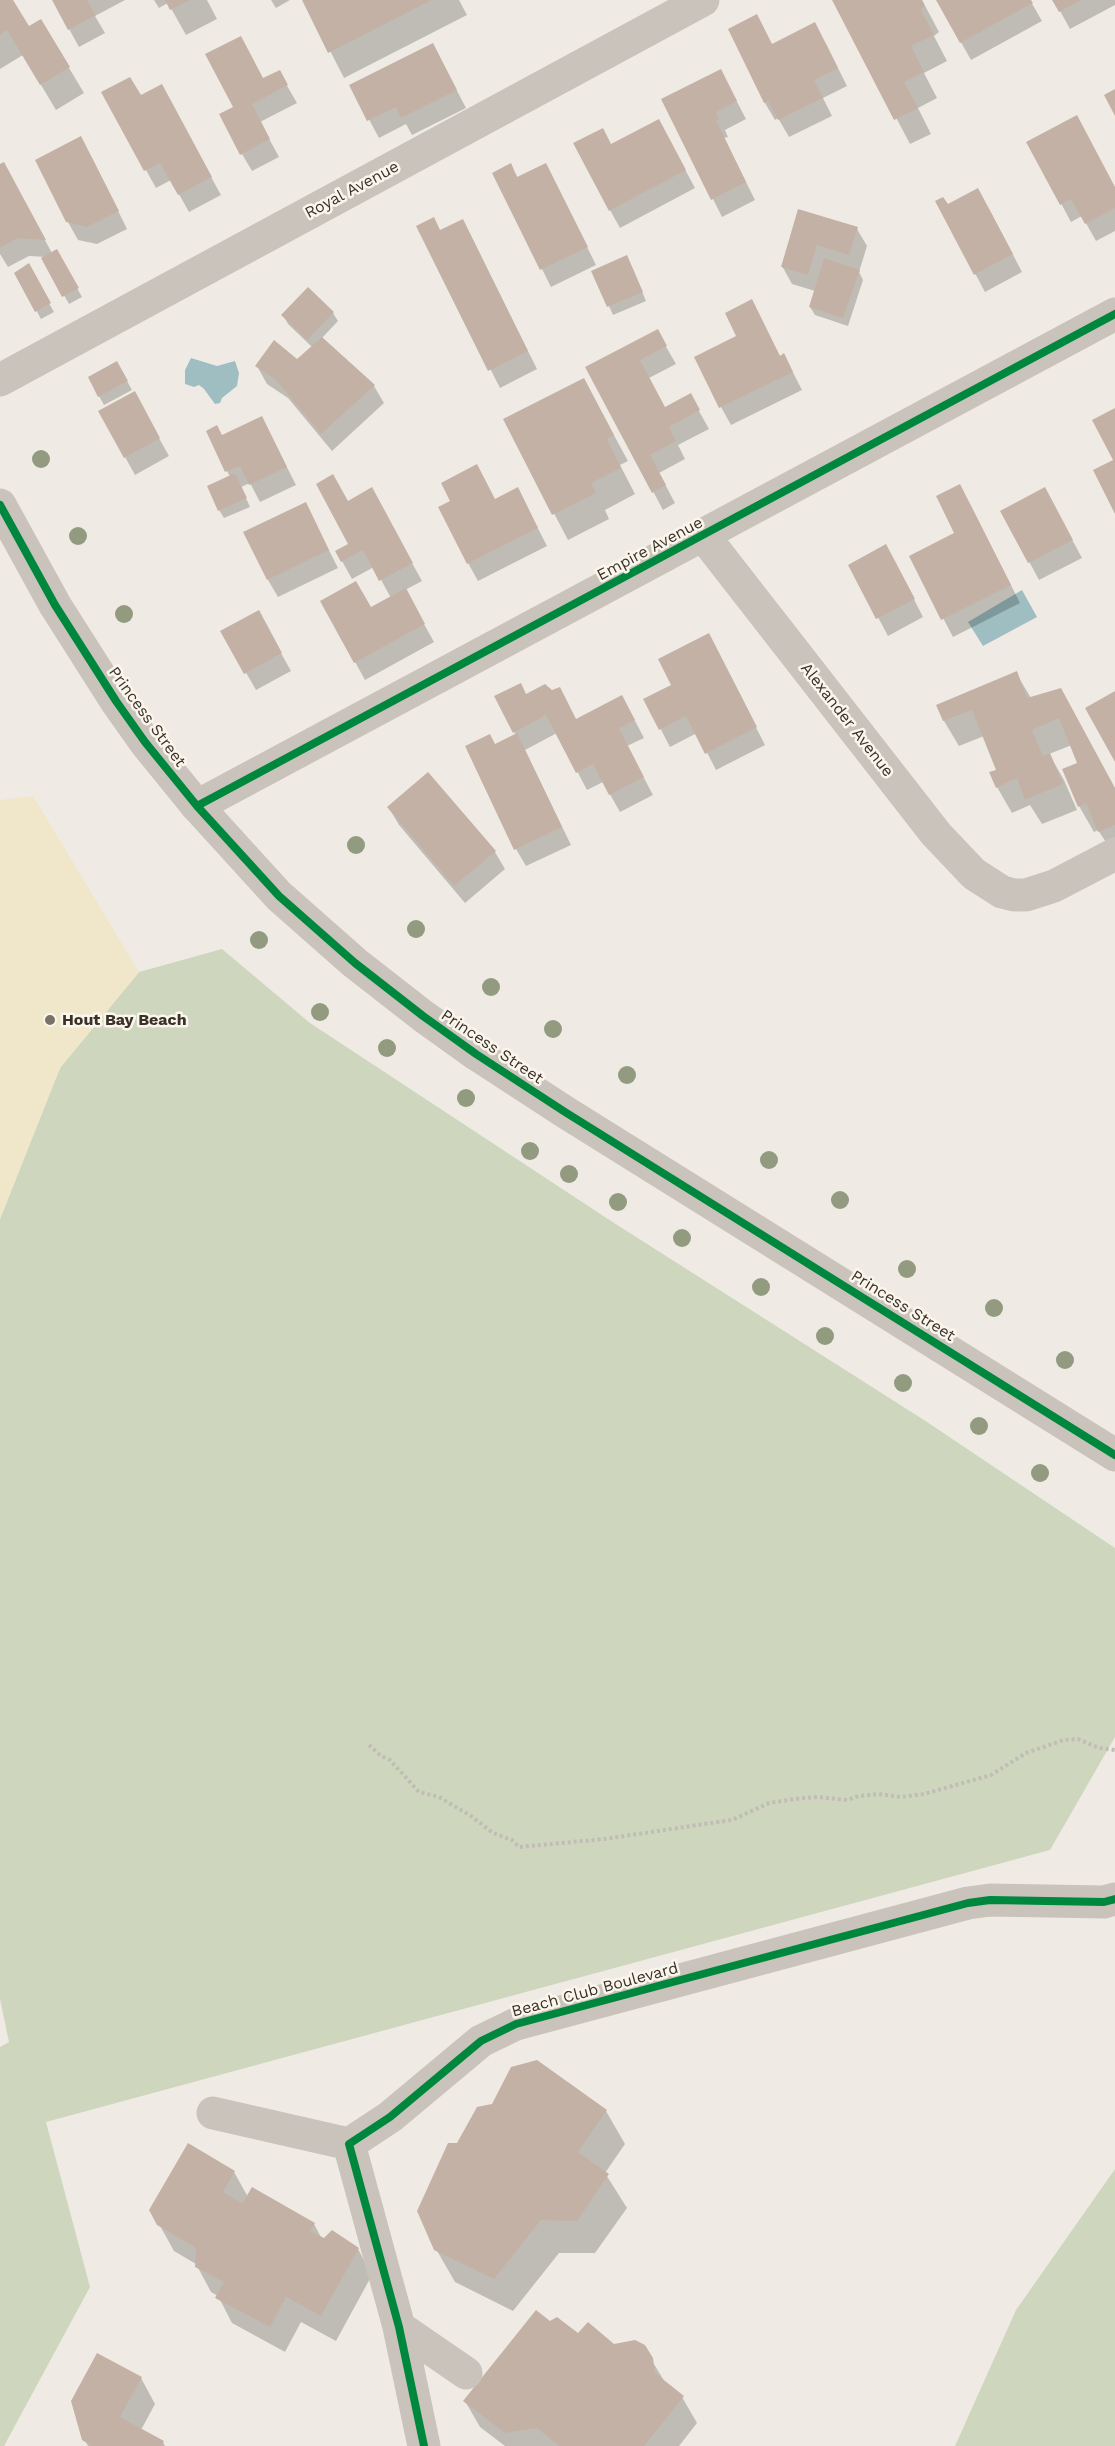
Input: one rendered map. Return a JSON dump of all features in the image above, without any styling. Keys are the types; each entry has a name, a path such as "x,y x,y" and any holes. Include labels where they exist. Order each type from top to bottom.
{"street":[{"name":"Royal Avenue","path":"0,380 704,0"},
{"name":"Empire Avenue","path":"197,806 1115,314"},
{"name":"Princess Street","path":"0,505 54,605 116,702 197,806 279,896 355,963 476,1054 565,1112 1115,1455"},
{"name":"Alexander Avenue","path":"704,536 943,843 974,874 1002,892 1014,895 1041,892 1115,854"},
{"name":"Beach Club Boulevard","path":"350,2144 390,2117 481,2041 516,2024 968,1903 990,1900 1104,1902 1115,1899"},
{"path":"213,2113 350,2144 399,2327 424,2446"},
{"path":"399,2327 466,2373"}],"path":[{"path":"369,1745 381,1756 390,1760 419,1792 439,1797 471,1816 493,1833 512,1840 519,1847 604,1839 710,1824 732,1820 769,1803 802,1798 847,1800 879,1794 901,1797 924,1794 990,1775 1026,1753 1064,1740 1078,1739 1099,1748 1115,1750"}],"green space":[{"path":"222,949 310,1023 611,1221 924,1420 1115,1548 1115,1737 1050,1850 46,2122 90,2287 4,2446 0,2446 0,2047 9,2042 0,1999 0,1219 60,1068 139,972"},
{"path":"1115,2169 1115,2446 955,2446 1016,2310"}],"sand":[{"name":"Hout Bay Beach","path":"33,796 139,972 60,1068 0,1219 0,800"}],"water":[{"path":"191,358 217,366 235,361 239,373 237,386 222,398 220,403 215,404 199,385 194,387 185,384 185,370"},
{"path":"1022,590 1037,617 983,646 968,622"}],"building":[{"path":"0,0 13,0 29,26 41,19 70,67 40,85 7,30 0,35"},
{"path":"52,0 87,0 96,15 68,30"},
{"path":"165,0 190,0 170,10"},
{"path":"302,0 432,0 328,53"},
{"path":"832,0 922,0 925,6 921,10 934,35 911,46 924,72 904,82 918,108 894,120"},
{"path":"936,0 1031,0 1033,3 960,43"},
{"path":"1052,0 1082,0 1059,12"},
{"path":"757,14 772,44 815,22 838,68 814,80 823,98 778,120 768,101 764,103 728,29"},
{"path":"241,36 263,78 280,70 288,85 252,104 270,139 240,155 219,114 233,107 205,54"},
{"path":"433,43 457,90 401,118 396,107 367,121 349,85"},
{"path":"721,69 737,101 716,112 719,119 716,120 746,182 711,200 661,99"},
{"path":"130,77 141,95 162,84 212,177 178,195 160,163 144,171 101,92"},
{"path":"1115,89 1115,116 1104,95"},
{"path":"1077,115 1115,187 1115,208 1085,224 1071,199 1060,205 1026,142"},
{"path":"659,119 686,170 609,211 573,143 603,128 611,144"},
{"path":"81,136 119,211 87,227 66,222 35,160"},
{"path":"4,162 46,240 18,238 0,248 0,164"},
{"path":"511,163 517,177 546,163 588,247 540,270 492,173"},
{"path":"978,188 1013,254 974,275 935,201 943,197 948,204"},
{"path":"798,209 858,227 849,255 817,245 808,275 781,267"},
{"path":"434,217 440,230 463,219 528,351 488,371 416,226"},
{"path":"57,249 79,288 62,297 41,258"},
{"path":"627,255 643,292 607,307 591,271"},
{"path":"824,258 860,270 843,318 809,307"},
{"path":"29,263 51,303 35,312 14,273"},
{"path":"308,287 334,312 307,340 281,315"},
{"path":"752,299 780,356 784,353 793,372 719,408 694,357 736,336 725,313"},
{"path":"658,329 667,346 640,360 665,407 691,393 700,410 669,427 676,441 650,455 666,485 652,493 585,367"},
{"path":"322,337 375,385 321,434 276,380 255,366 274,340 297,359"},
{"path":"117,361 128,381 98,397 88,377"},
{"path":"584,378 614,435 607,439 621,468 591,483 596,493 552,515 503,419"},
{"path":"135,391 160,438 124,458 98,411"},
{"path":"1115,408 1115,514 1093,470 1113,460 1092,420"},
{"path":"262,416 287,467 249,485 240,466 225,472 206,431 217,425 222,435"},
{"path":"477,464 495,499 518,487 538,528 467,564 438,507 450,501 441,483"},
{"path":"235,473 247,498 218,511 207,486"},
{"path":"333,474 348,501 372,487 413,563 379,581 363,550 341,562 335,551 348,544 316,484"},
{"path":"960,484 1011,585 941,620 909,556 954,533 936,496"},
{"path":"1045,487 1073,540 1028,563 1000,511"},
{"path":"306,502 329,550 267,580 243,532"},
{"path":"886,544 915,599 876,619 848,565"},
{"path":"356,581 371,607 406,588 425,624 354,663 320,601"},
{"path":"259,610 282,653 244,674 220,631"},
{"path":"709,633 757,727 705,754 686,716 659,730 643,699 671,685 658,659"},
{"path":"1017,671 1027,698 1061,688 1115,788 1115,825 1098,832 1086,803 1078,807 1062,769 1077,763 1059,718 1032,730 1043,756 1050,753 1063,784 1025,800 1017,778 996,788 989,772 996,770 972,710 943,721 936,705"},
{"path":"521,683 526,694 545,684 552,690 560,687 576,719 622,695 635,720 619,728 644,777 609,795 593,764 576,773 546,715 513,733 494,696"},
{"path":"1115,691 1115,762 1085,708"},
{"path":"517,733 562,827 514,850 465,746 490,734 495,744"},
{"path":"428,772 496,851 454,886 387,807"},
{"path":"537,2060 607,2110 578,2152 609,2174 577,2221 541,2220 494,2279 434,2250 417,2211 448,2143 457,2143 477,2107 492,2104 511,2067"},
{"path":"188,2143 235,2171 223,2192 242,2204 252,2187 315,2223 310,2231 324,2238 332,2230 359,2248 321,2316 286,2297 270,2327 215,2298 224,2282 195,2267 196,2248 157,2225 149,2210"},
{"path":"536,2310 550,2321 557,2317 578,2333 588,2322 614,2344 635,2340 645,2345 653,2358 655,2373 684,2396 644,2446 559,2446 537,2428 505,2433 463,2401"},
{"path":"97,2353 142,2377 120,2417 164,2441 161,2446 92,2446 82,2440 71,2401"}],"cycle path":[{"path":"197,806 1115,314"},
{"path":"0,505 55,605 145,742 197,806 279,896 355,963 476,1054 565,1112 1115,1455"},
{"path":"424,2446 399,2327 349,2144 390,2117 481,2041 516,2024 968,1903 990,1900 1104,1902 1115,1899"}],"place":[{"name":"Hout Bay Beach","path":"50,1020"}]}
